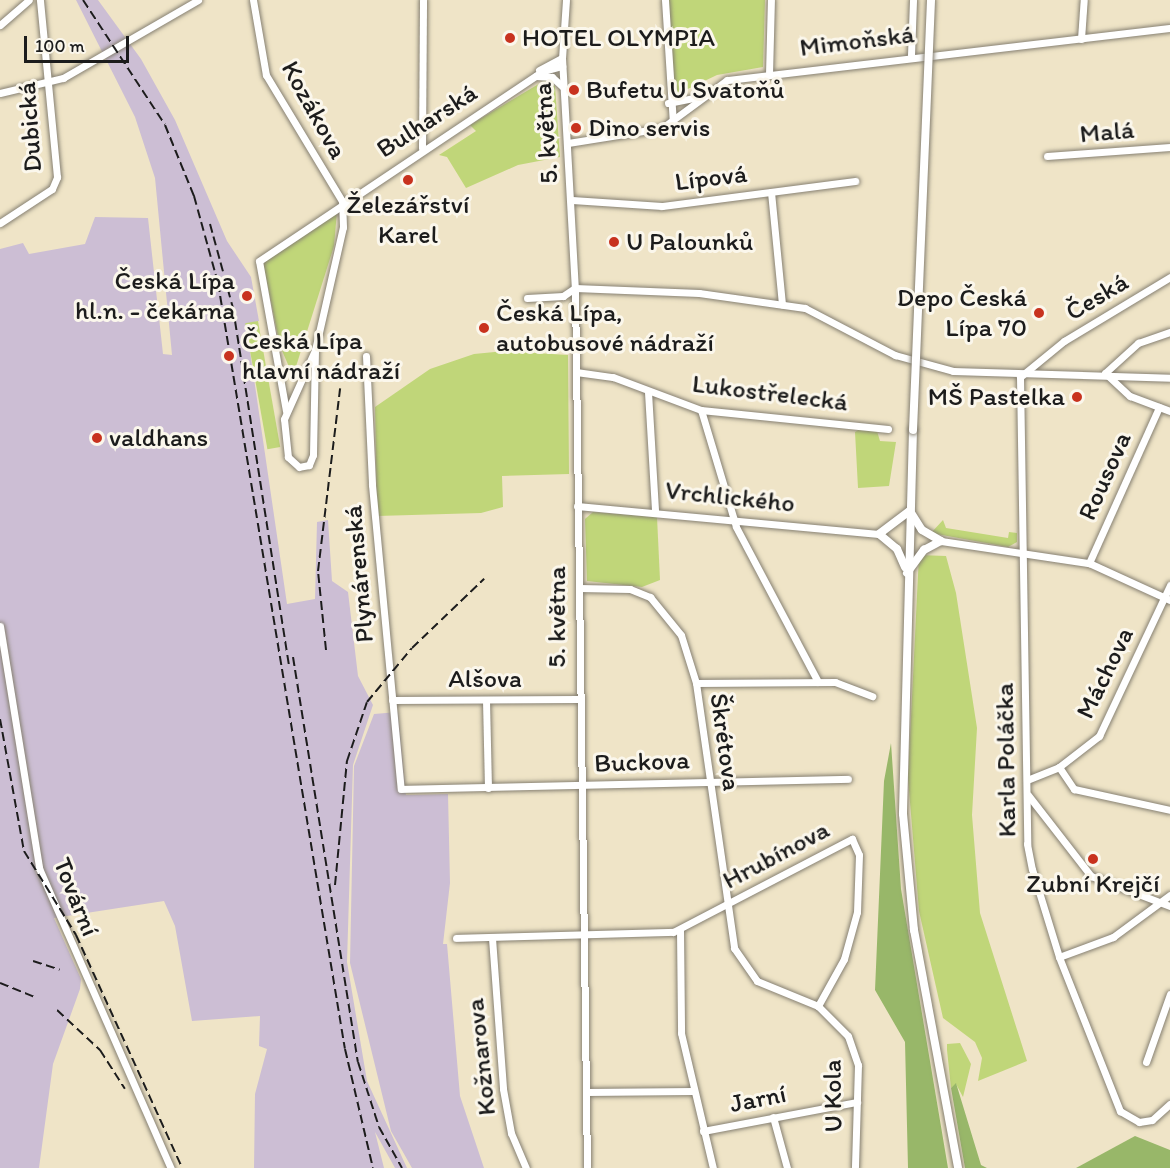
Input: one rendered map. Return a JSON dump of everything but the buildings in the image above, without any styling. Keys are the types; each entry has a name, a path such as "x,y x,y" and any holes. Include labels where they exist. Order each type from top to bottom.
{"main road":[{"path":"931,0 907,573 902,774 908,886 958,1168"},
{"path":"907,573 897,549 879,534 910,511"},
{"path":"910,511 922,530 941,542"},
{"path":"907,573 924,550 941,542"}],"street":[{"path":"0,25 29,0"},
{"name":"Dubická","path":"0,223 52,189 57,177 40,0"},
{"path":"0,93 48,84 198,0"},
{"name":"Kozákova","path":"253,0 266,75 342,201"},
{"path":"422,148 423,0"},
{"name":"5. května","path":"566,0 562,62 572,200 588,1168"},
{"path":"665,0 668,102 673,123"},
{"path":"769,74 771,0"},
{"path":"911,55 913,0"},
{"path":"1081,39 1084,0"},
{"name":"Mimoňská","path":"568,143 626,137 673,123 721,81 911,55 1170,28"},
{"name":"Bulharská","path":"342,201 343,227 315,350 313,455 304,467 288,457 286,411 257,267 342,201 534,77 562,62"},
{"path":"534,77 552,77 564,87"},
{"path":"668,102 701,97"},
{"name":"Malá","path":"1047,156 1170,147"},
{"name":"Lípová","path":"572,200 662,206 855,181"},
{"path":"771,192 782,303"},
{"name":"Česká","path":"1020,377 1064,341 1170,277"},
{"path":"527,298 563,296 574,288 699,293 782,303 805,308 921,364 1020,377 1105,374 1170,378"},
{"path":"1105,374 1138,343 1170,332"},
{"name":"Bulharská","path":"286,411 315,350"},
{"name":"Plynárenská","path":"366,356 392,700 401,789"},
{"name":"Lukostřelecká","path":"576,372 613,377 701,410 888,429"},
{"path":"1105,374 1130,396 1170,411"},
{"name":"Karla Poláčka","path":"1020,377 1027,844 1059,957 1120,1111 1133,1120 1152,1120 1170,1104"},
{"path":"648,392 655,511"},
{"name":"Rousova","path":"1089,563 1159,407"},
{"path":"701,410 733,517 818,682"},
{"name":"Vrchlického","path":"577,506 733,517 879,534"},
{"path":"941,542 1089,563 1167,599"},
{"name":"Máchova","path":"1027,780 1059,767 1099,736 1167,599 1170,585"},
{"name":"Škrétova","path":"579,588 630,589 650,597 681,635 696,683 734,948 749,974"},
{"name":"Tovární","path":"0,626 39,868 171,1168"},
{"path":"696,683 818,682 848,684 872,696"},
{"name":"Alšova","path":"392,700 579,699"},
{"path":"486,700 488,788"},
{"path":"1059,767 1074,789 1170,810"},
{"name":"Buckova","path":"401,789 848,779"},
{"path":"1028,795 1091,876 1170,906"},
{"name":"Hrubínova","path":"456,938 680,930 852,839 859,855 856,912 844,959 818,1006"},
{"path":"1059,957 1113,937 1158,900 1170,895"},
{"path":"680,930 681,1033 713,1168"},
{"name":"Kožnarova","path":"492,938 503,1089 511,1133 526,1168"},
{"name":"U Kola","path":"749,974 818,1006 840,1024 854,1049 855,1168"},
{"path":"1146,1062 1170,994"},
{"path":"586,1092 693,1091"},
{"name":"Jarní","path":"703,1131 856,1102"},
{"path":"773,1118 787,1168"}],"shaded area":[{"path":"76,0 98,0 141,59 175,120 227,241 251,277 259,321 246,324 287,604 315,599 317,522 328,520 332,581 348,592 358,676 373,705 353,765 347,962 367,1081 407,1168 395,1168 375,1132 384,1168 254,1168 255,1094 267,1049 259,1046 260,1016 192,1021 175,926 164,901 54,918 81,979 80,989 53,1064 39,1168 0,1168 0,249 23,243 29,254 85,244 95,217 148,218 163,354 172,355 155,178 135,117"},
{"path":"398,712 406,795 448,794 450,883 443,944 447,944 460,1096 484,1168 412,1168 391,1131 350,963 354,766 374,714"}],"green space":[{"path":"668,0 765,0 763,67 717,75 675,95"},
{"path":"547,79 555,86 560,157 518,165 466,188 447,157 439,155 476,131 470,125"},
{"path":"337,211 334,246 293,376 280,346 263,263"},
{"path":"258,321 280,447 267,449 245,323"},
{"path":"505,351 568,355 569,474 502,476 503,507 481,513 377,516 375,407 430,369 474,354"},
{"path":"860,429 877,431 880,441 896,442 889,486 858,488 855,432"},
{"path":"593,512 657,517 660,580 642,587 587,581 585,519"},
{"path":"943,520 946,528 1008,538 1009,532 1017,533 1017,542 1008,547 931,533"},
{"path":"919,555 946,556 956,593 977,728 972,815 980,913 1027,1061 978,1081 982,1058 975,1042 943,1018 919,911 908,778"},
{"path":"891,743 901,889 948,1168 908,1168 905,1042 875,990 884,781"},
{"path":"960,1043 971,1064 963,1097 956,1084 951,1088 947,1050 947,1044"},
{"path":"956,1083 981,1165 987,1168 965,1168 951,1088"},
{"path":"1135,1136 1170,1150 1170,1168 1076,1168"}],"railway":[{"path":"83,0 165,125 194,196 218,283 345,1049 373,1168"},
{"path":"210,224 233,308 289,666"},
{"path":"326,650 318,571 340,388"},
{"path":"335,885 347,761 367,702 412,648 484,579"},
{"path":"293,657 358,1062 379,1127 402,1168"},
{"path":"0,719 24,851 76,935 182,1168"},
{"path":"33,961 60,970"},
{"path":"0,983 34,997"},
{"path":"57,1010 100,1050 125,1089"}],"place":[{"name":"HOTEL OLYMPIA","path":"510,38"},
{"name":"Bufetu U Svatoňů","path":"574,90"},
{"name":"Dino servis","path":"576,128"},
{"name":"Železářství Karel","path":"408,180"},
{"name":"U Palounků","path":"614,242"},
{"name":"Česká Lípa hl.n. - čekárna","path":"247,296"},
{"name":"Depo Česká Lípa 70","path":"1039,313"},
{"name":"Česká Lípa, autobusové nádraží","path":"484,328"},
{"name":"Česká Lípa hlavní nádraží","path":"229,356"},
{"name":"MŠ Pastelka","path":"1077,397"},
{"name":"valdhans","path":"97,438"},
{"name":"Zubní Krejčí","path":"1093,859"}]}
